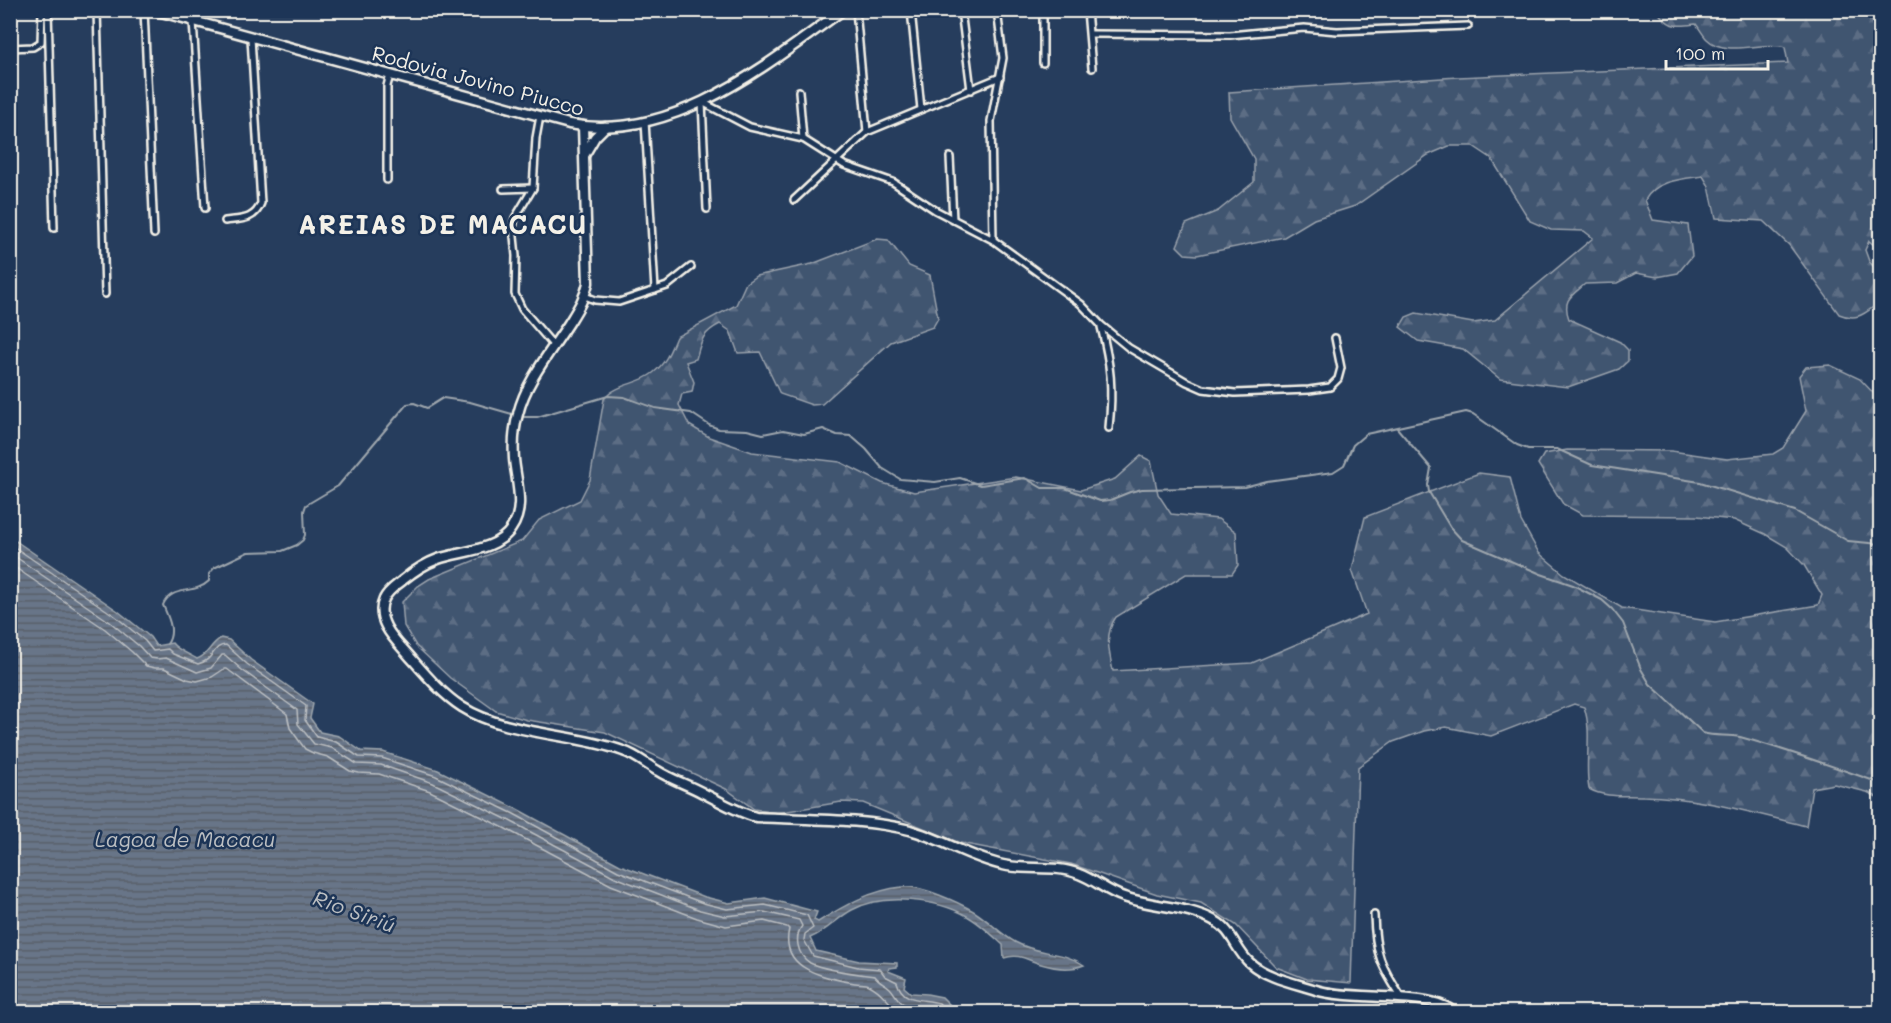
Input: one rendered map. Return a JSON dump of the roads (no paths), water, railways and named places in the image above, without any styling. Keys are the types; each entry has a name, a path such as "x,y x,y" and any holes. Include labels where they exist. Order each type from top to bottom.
{"street":[{"path":"10,48 33,47 41,42 42,10"},
{"path":"48,10 54,228"},
{"path":"97,10 105,294"},
{"path":"144,10 154,234"},
{"name":"Rodovia Jovino Piucco","path":"154,10 540,116 583,126 605,127 645,121 702,102 748,77 843,10"},
{"path":"856,10 867,132"},
{"path":"911,10 921,109"},
{"path":"962,10 971,90"},
{"path":"993,240 991,121 1003,58 997,10"},
{"path":"1042,10 1043,63"},
{"path":"1087,10 1092,68"},
{"path":"193,21 205,208"},
{"path":"1090,34 1230,35 1304,28 1336,32 1468,26"},
{"path":"225,221 250,217 255,214 261,202 251,38"},
{"path":"387,180 387,86 390,75"},
{"path":"794,200 867,132 1000,77"},
{"path":"800,91 803,139"},
{"path":"702,102 750,127 803,139 855,169 893,182 953,220 993,240 1081,304 1101,325 1129,348 1203,390 1217,392 1309,390 1330,387 1338,379 1341,368 1335,338"},
{"path":"702,102 707,209"},
{"path":"540,116 536,138 533,188 515,218 513,227 516,256 515,294 522,309 554,346"},
{"path":"645,121 655,290"},
{"path":"583,126 589,275 585,296 524,397 518,414 513,448 519,495 519,511 515,523 510,532 501,540 450,555 418,568 389,591 383,602 382,619 391,636 447,696 465,708 489,719 526,729 598,742 626,751 661,773 739,813 756,818 878,824 912,831 990,862 1014,868 1059,869 1078,874 1122,897 1175,908 1216,921 1227,930 1249,962 1265,973 1320,992 1437,1003 1453,1012"},
{"path":"585,155 595,137 605,127"},
{"path":"950,157 953,220"},
{"path":"503,189 533,188"},
{"path":"585,296 613,303 667,286 691,267"},
{"path":"1101,325 1111,370 1112,405 1109,428"},
{"path":"1374,915 1377,950 1386,974 1403,999"}],"water":[{"name":"Lagoa de Macacu","path":"10,537 118,611 150,637 156,646 172,643 197,659 221,638 229,640 251,660 313,704 310,718 320,732 339,736 361,751 383,752 438,770 517,809 620,865 705,897 729,903 765,898 817,912 814,920 818,922 868,895 879,891 910,887 939,895 968,908 1010,939 1024,946 1067,957 1084,965 1068,968 1041,964 1019,957 1004,958 1003,945 967,916 955,910 926,902 894,900 879,901 847,913 810,938 816,951 859,961 897,963 897,967 889,968 888,971 906,978 904,987 911,993 942,997 957,1012 11,1012"}],"waterway":[{"path":"524,417 537,417 608,396 624,397 655,408 691,413 719,429 747,430 763,434 783,430 804,434 823,429 837,435 851,436 882,468 900,479 935,482 960,478 981,485 1025,478 1042,488 1065,488 1100,501 1142,489 1244,487 1267,481 1333,472 1344,465 1353,445 1366,434 1466,412 1473,414 1517,445 1528,449 1557,449 1592,465 1700,482 1795,511 1848,541 1880,544"},
{"path":"167,644 171,634 169,619 163,605 167,599 177,592 203,585 209,581 209,574 214,568 248,552 282,551 297,545 305,535 306,505 338,486 407,404 414,403 427,408 443,398 470,402 512,414"},
{"path":"1397,428 1431,468 1429,492 1450,527 1462,540 1541,574 1573,585 1602,600 1623,623 1641,669 1650,684 1703,733 1735,736 1758,742 1880,783"}],"district":[{"name":"AREIAS DE MACACU","path":"443,225"}],"water label":[{"name":"Rio Siriú","path":"354,912"}]}
